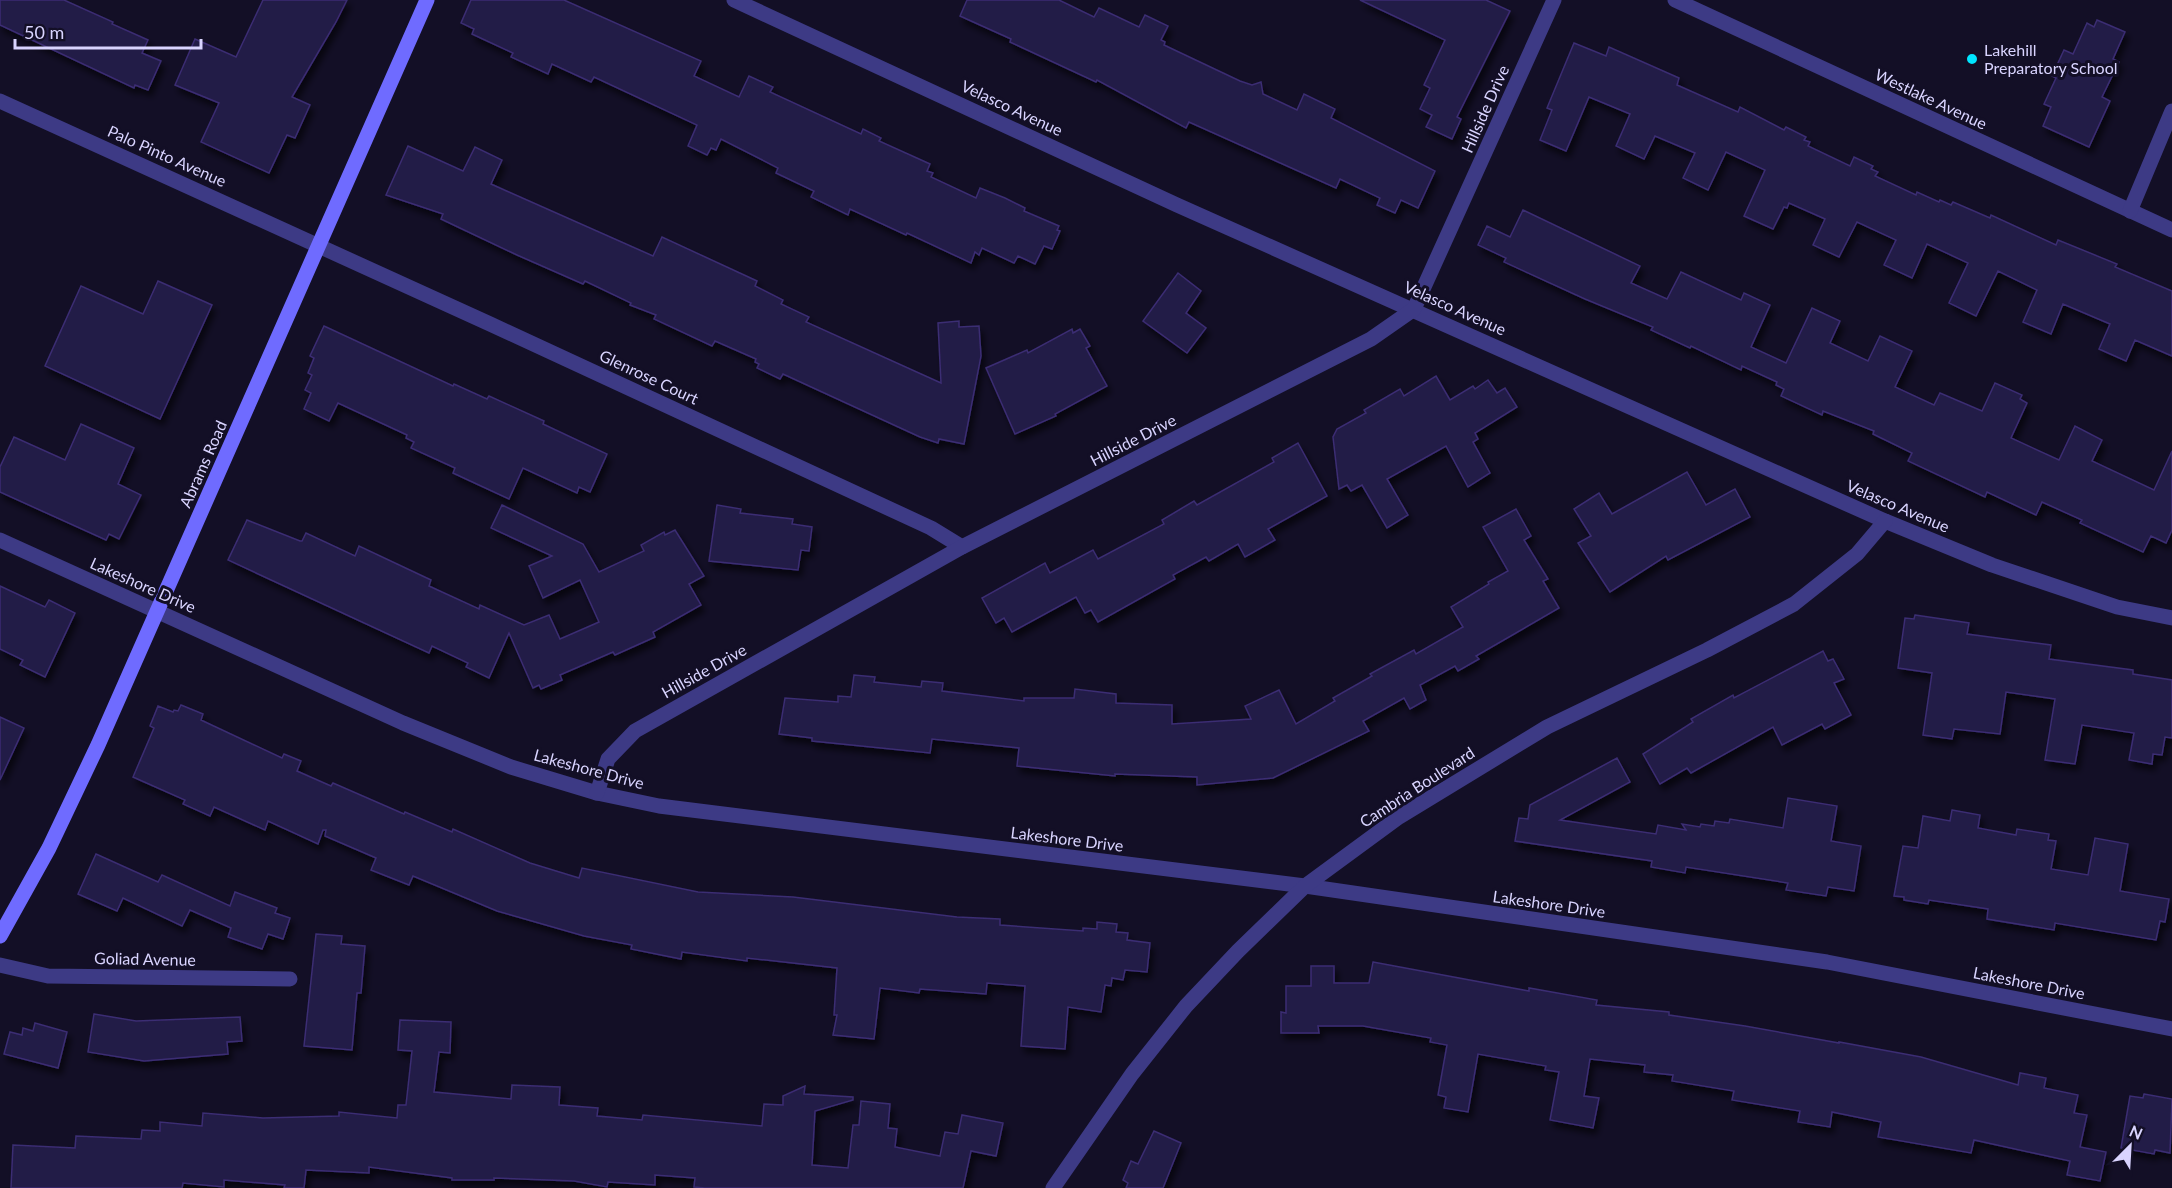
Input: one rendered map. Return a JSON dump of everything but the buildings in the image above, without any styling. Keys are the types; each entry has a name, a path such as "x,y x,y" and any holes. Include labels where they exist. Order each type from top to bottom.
{"main road":[{"name":"Abrams Road","path":"0,936 49,848 159,612 427,0"}],"street":[{"name":"Velasco Avenue","path":"734,0 1177,204 1885,521 2013,572 2118,607 2172,618"},
{"name":"Hillside Drive","path":"597,793 609,759 635,731 962,547 1371,339 1414,309 1554,0"},
{"name":"Westlake Avenue","path":"1676,0 2172,230"},
{"name":"Palo Pinto Avenue","path":"0,101 319,244"},
{"path":"2130,211 2172,111"},
{"name":"Glenrose Court","path":"319,244 931,528 962,547"},
{"name":"Cambria Boulevard","path":"1053,1188 1132,1074 1186,1006 1238,951 1305,886 1399,817 1547,727 1707,650 1794,604 1857,554 1885,521"},
{"name":"Lakeshore Drive","path":"0,540 403,723 511,766 597,793 659,806 1305,886 1827,962 2172,1029"},
{"name":"Goliad Avenue","path":"0,965 48,975 290,979"}],"place":[{"name":"Lakehill Preparatory School","path":"1972,59"}]}
